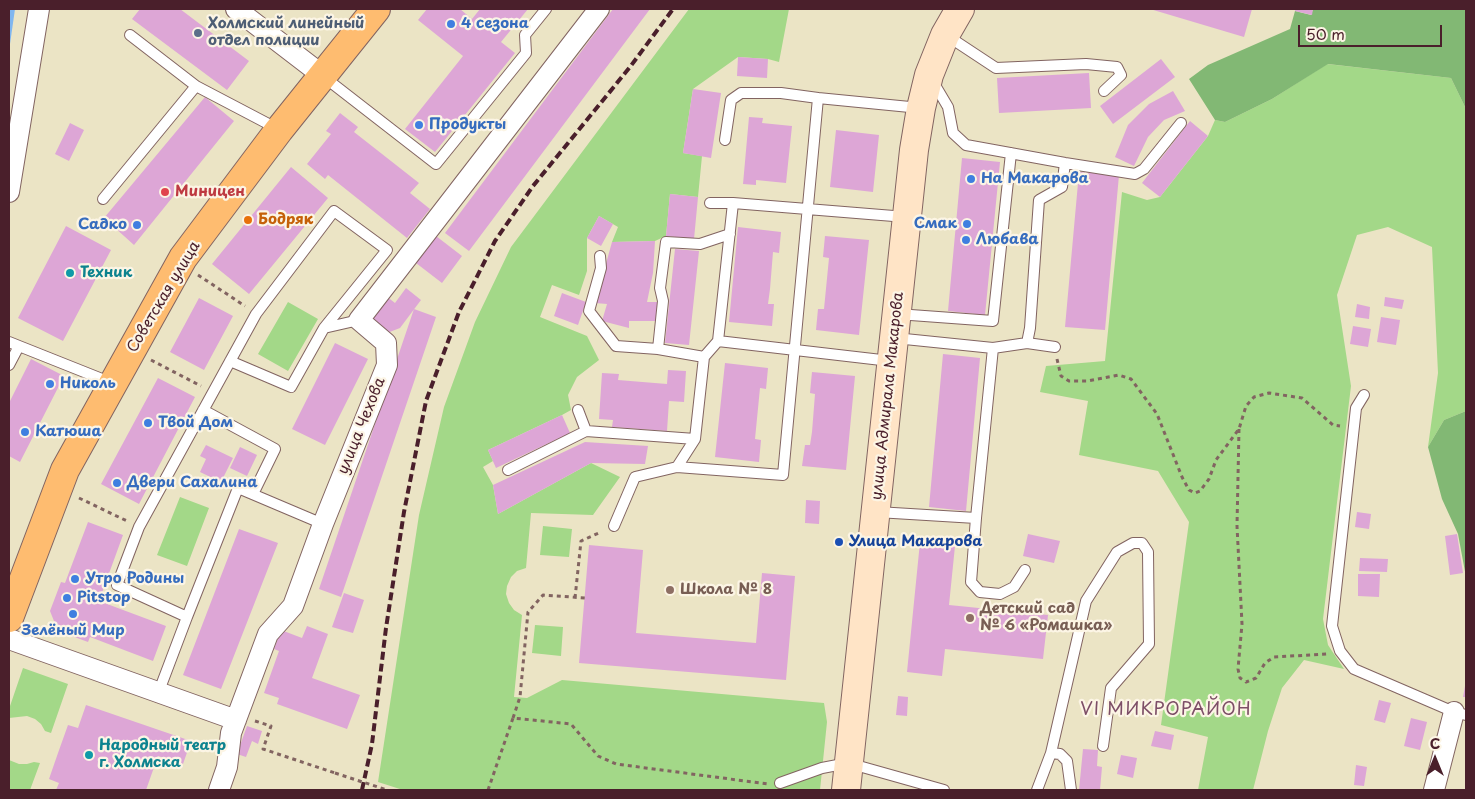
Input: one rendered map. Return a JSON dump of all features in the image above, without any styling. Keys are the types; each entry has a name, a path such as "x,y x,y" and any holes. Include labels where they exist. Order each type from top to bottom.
{"main road":[{"name":"Советская улица","path":"9,618 65,470 183,258 279,130 376,9"},
{"name":"улица Адмирала Макарова","path":"846,790 914,150 929,75 945,35 960,9"}],"street":[{"path":"9,192 39,9"},
{"path":"236,9 322,75"},
{"path":"358,320 599,9"},
{"name":"улица Чехова","path":"219,790 227,767 231,733 268,634 293,606 322,524 387,365 386,343 358,320"},
{"path":"9,639 236,720"},
{"path":"1434,790 1460,714"}],"lane":[{"path":"322,75 436,164 526,53 525,35 546,9"},
{"path":"130,35 196,86 279,130"},
{"path":"945,35 996,68 1086,64 1118,67 1120,75 1104,91"},
{"path":"929,75 948,107 954,133 966,145 1135,174 1144,169 1181,124"},
{"path":"103,199 196,86"},
{"path":"725,140 731,100 741,93 781,93 921,108"},
{"path":"614,526 635,477 677,467 783,475 818,98"},
{"path":"718,341 795,350 894,338 993,321 1011,153"},
{"path":"1027,343 1030,328 1039,200 1062,187 1065,163"},
{"path":"710,203 733,203 907,217"},
{"path":"677,467 695,440 704,357 718,341 733,203"},
{"path":"187,617 117,585 139,527 203,410 213,392 230,361 256,314 334,211 388,250 324,328 291,387 230,361"},
{"path":"658,349 663,301 660,288 666,242 700,244 730,234"},
{"path":"600,256 601,268 589,311 616,346 658,349 704,357"},
{"path":"324,328 358,320"},
{"path":"894,338 992,348 1027,343 1055,347"},
{"path":"9,365 14,344 113,383"},
{"path":"992,348 971,582 980,592 1000,594 1014,587 1025,570"},
{"path":"1364,395 1356,408 1354,420 1332,626 1340,651 1354,668 1460,714"},
{"path":"203,410 274,449 253,494"},
{"path":"578,410 586,431"},
{"path":"508,470 586,431 695,440"},
{"path":"159,691 238,488 322,524"},
{"path":"875,512 976,518"},
{"path":"1037,790 1051,753 1086,600 1117,552 1133,543 1142,543 1148,552 1149,644 1111,688 1103,746"},
{"path":"1051,753 1060,754 1067,761 1071,790"},
{"path":"780,783 822,768 848,763 944,790"}],"path":[{"path":"193,272 256,314"},
{"path":"1055,347 1061,376 1069,381 1088,381 1119,375 1131,378 1157,414 1182,477 1189,490 1195,493 1200,492 1209,479 1216,460 1239,429"},
{"path":"150,359 213,392"},
{"path":"1340,651 1326,654 1274,657 1265,663 1256,678 1246,682 1240,678 1238,669 1242,624 1237,526 1239,429 1246,406 1254,397 1269,393 1302,398 1333,425 1343,426 1354,420"},
{"path":"74,496 139,527"},
{"path":"575,598 581,541 614,526"},
{"path":"488,790 520,697 528,612 543,595 585,598"},
{"path":"513,718 571,724 598,756 616,764 766,784 780,783"},
{"path":"261,723 271,726 263,749 387,790"}],"green space":[{"path":"689,9 789,9 779,62 768,59 738,57 693,89 683,153 702,156 698,197 670,194 666,236 655,241 612,242 618,227 599,216 587,238 587,271 579,295 552,285 540,317 587,336 599,360 577,377 568,395 571,410 488,450 493,461 483,467 493,485 498,514 591,463 620,477 593,515 531,513 526,568 517,571 511,577 506,594 514,610 522,615 514,697 527,698 562,680 824,703 827,722 820,790 403,790 378,782 419,515 444,407 475,322 511,247"},
{"path":"1313,9 1466,9 1466,109 1451,78 1328,64 1272,99 1225,122 1215,120 1189,79 1208,65 1290,29 1295,11 1311,15"},
{"path":"1327,64 1451,78 1466,109 1466,411 1444,420 1428,447 1438,373 1432,247 1388,227 1357,235 1337,295 1351,386 1323,619 1328,645 1344,669 1304,660 1282,688 1268,731 1253,790 1198,790 1208,737 1161,725 1189,522 1158,471 1079,455 1088,401 1040,392 1046,366 1105,361 1122,192 1147,200 1160,197 1208,136 1215,120 1225,122 1272,99"},
{"path":"288,302 318,319 288,371 258,354"},
{"path":"1466,411 1466,577 1458,534 1442,499 1428,447 1444,420"},
{"path":"180,497 209,508 187,566 157,555"},
{"path":"543,526 572,529 569,557 540,555"},
{"path":"535,625 563,627 561,656 532,653"},
{"path":"23,668 68,684 51,733 45,731 35,719 27,716 9,718 9,709"},
{"path":"9,760 19,764 40,763 30,790 9,790"}],"water":[{"path":"9,9 15,9 9,51"}],"building":[{"path":"140,9 180,9 249,61 227,90 132,19"},
{"path":"427,9 460,9 472,19 480,9 528,9 501,42 515,53 435,152 405,129 463,56 418,20"},
{"path":"613,9 650,9 469,251 445,233"},
{"path":"1150,9 1252,9 1244,37"},
{"path":"1295,9 1313,9 1312,15 1295,11"},
{"path":"738,57 768,59 767,78 737,76"},
{"path":"1161,59 1175,77 1113,124 1100,106"},
{"path":"1089,73 1091,108 999,113 997,78"},
{"path":"693,89 721,93 711,158 683,153"},
{"path":"1173,91 1185,111 1164,120 1148,137 1134,166 1115,157 1128,125 1149,104"},
{"path":"205,97 234,121 134,245 104,218"},
{"path":"340,113 358,127 354,132 419,183 410,193 430,209 407,238 328,175 325,179 307,164 331,134 326,131"},
{"path":"749,117 763,118 762,123 792,126 786,183 756,180 756,185 743,184"},
{"path":"1190,121 1208,136 1160,197 1142,183"},
{"path":"70,123 84,130 69,161 55,154"},
{"path":"836,130 879,135 873,192 830,187"},
{"path":"962,158 1000,162 985,315 948,311"},
{"path":"291,167 328,198 249,294 212,264"},
{"path":"1079,172 1119,175 1105,330 1065,327"},
{"path":"670,194 698,197 694,239 666,236"},
{"path":"599,216 613,224 601,246 587,238"},
{"name":"Техник","path":"66,226 111,250 63,341 18,318"},
{"path":"738,227 781,232 779,253 773,252 768,304 774,304 772,326 729,322"},
{"path":"436,236 462,256 442,283 416,263"},
{"path":"825,236 869,240 859,335 816,330 818,309 824,309 829,258 823,257"},
{"path":"655,241 653,273 647,302 658,302 656,321 629,321 629,328 602,321 607,304 595,303 612,242"},
{"path":"675,249 699,251 689,345 665,343"},
{"path":"406,288 421,300 400,328 387,333 369,318 386,296 395,303"},
{"path":"562,293 586,302 578,325 554,316"},
{"path":"1385,297 1404,300 1402,309 1384,306"},
{"path":"199,298 233,316 204,370 170,352"},
{"path":"1357,304 1370,307 1369,319 1355,317"},
{"path":"414,309 436,317 341,597 319,589"},
{"path":"1381,317 1400,320 1396,345 1377,342"},
{"path":"1353,326 1371,329 1368,347 1350,344"},
{"path":"335,343 368,359 325,445 292,429"},
{"path":"943,354 980,358 966,511 929,507"},
{"path":"31,359 64,376 20,462 9,456 9,403"},
{"path":"725,363 768,368 766,389 760,388 755,439 761,440 759,462 715,457"},
{"path":"668,370 686,371 684,402 669,401 667,431 612,427 613,420 599,419 602,373 619,374 618,380 667,384"},
{"path":"812,372 855,376 846,470 802,466 805,445 810,445 812,432 815,394 810,393"},
{"path":"158,378 195,397 139,504 101,484"},
{"path":"562,415 570,433 496,468 488,450"},
{"path":"585,442 648,446 645,464 591,463 498,514 493,485"},
{"path":"206,445 233,458 221,482 200,472 206,459 200,456"},
{"path":"240,447 257,455 247,476 230,468"},
{"path":"806,500 820,501 819,524 805,523"},
{"path":"1357,512 1371,514 1369,529 1355,527"},
{"path":"88,522 123,535 99,601 166,626 153,661 90,637 88,642 58,631 50,611 61,582 65,583"},
{"path":"239,529 278,543 221,689 183,675"},
{"path":"1028,534 1060,541 1054,563 1023,556"},
{"path":"1457,534 1463,573 1450,575 1445,536"},
{"path":"920,542 955,546 949,605 1048,615 1043,659 945,649 942,676 907,672"},
{"path":"589,545 643,550 636,633 756,643 762,573 795,576 786,680 579,663"},
{"path":"1360,558 1388,559 1387,572 1359,571"},
{"path":"1358,574 1380,574 1379,597 1358,596"},
{"path":"344,593 364,600 353,633 332,627"},
{"path":"307,626 328,634 312,678 360,695 347,729 277,704 279,698 264,693 279,651 274,649 281,630 302,638"},
{"path":"1465,686 1466,697 1463,697"},
{"path":"898,696 908,697 907,716 896,715"},
{"path":"1379,700 1391,703 1385,723 1374,720"},
{"path":"86,705 191,741 183,764 158,756 146,790 56,790 59,783 49,779 58,753 68,725 78,728"},
{"path":"1411,718 1427,722 1420,750 1404,746"},
{"path":"247,726 262,731 258,744 252,741 246,757 237,754"},
{"path":"1155,731 1174,735 1171,750 1151,746"},
{"path":"1083,749 1098,750 1097,766 1102,767 1100,790 1079,790"},
{"path":"1121,755 1137,758 1133,778 1117,774"},
{"path":"1356,765 1367,767 1364,786 1354,785"}],"railway":[{"path":"362,790 372,744 386,628 404,512 426,401 459,312 495,241 533,186 630,67 673,9"}],"place":[{"name":"4 сезона","path":"451,24"},
{"name":"Холмский линейный отдел полиции","path":"198,33"},
{"name":"Продукты","path":"419,125"},
{"name":"На Макарова","path":"971,179"},
{"name":"Миницен","path":"165,192"},
{"name":"Бодряк","path":"248,220"},
{"name":"Смак","path":"967,224"},
{"name":"Садко","path":"137,225"},
{"name":"Любава","path":"966,240"},
{"name":"Техник","path":"70,273"},
{"name":"Николь","path":"50,384"},
{"name":"Твой Дом","path":"148,423"},
{"name":"Катюша","path":"25,432"},
{"name":"Двери Сахалина","path":"117,483"},
{"name":"Улица Макарова","path":"839,542"},
{"name":"Утро Родины","path":"75,579"},
{"name":"Школа № 8","path":"670,590"},
{"name":"Pitstop","path":"67,598"},
{"name":"Зелёный Мир","path":"73,614"},
{"name":"Детский сад № 6 «Ромашка»","path":"970,618"},
{"name":"Народный театр г. Холмска","path":"89,755"}],"district":[{"name":"VI МИКРОРАЙОН","path":"1166,710"}]}
